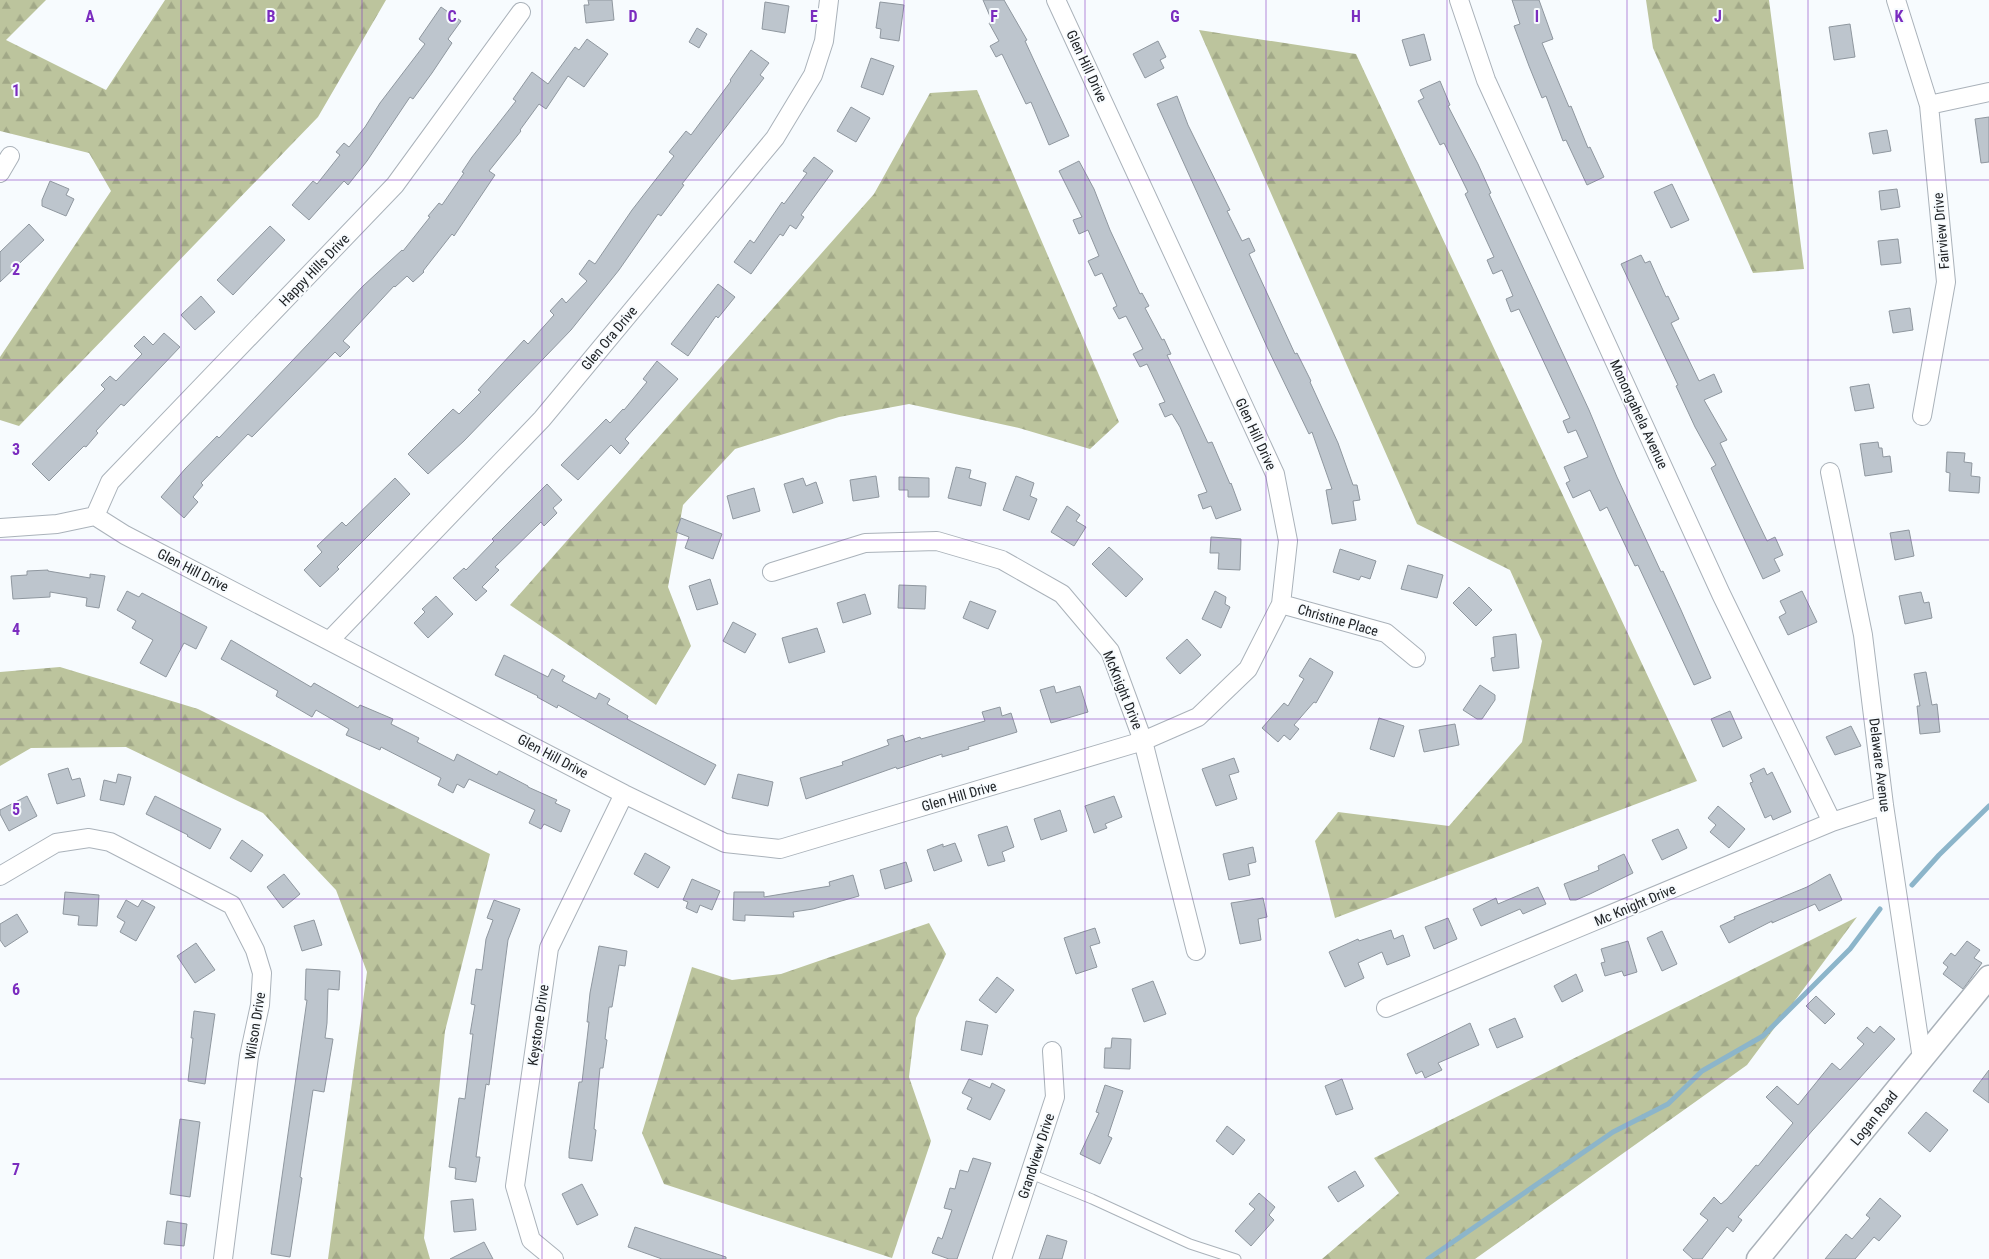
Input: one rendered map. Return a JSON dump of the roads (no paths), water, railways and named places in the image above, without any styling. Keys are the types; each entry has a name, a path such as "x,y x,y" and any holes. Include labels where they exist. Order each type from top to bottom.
{"street":[{"name":"Glen Ora Drive","path":"330,640 542,419 775,138 813,75 824,41 829,0"},
{"name":"Glen Hill Drive","path":"94,516 125,536 330,640 624,794 725,843 780,848 1143,741 1198,718 1248,669 1281,604 1288,541 1275,474 1056,0"},
{"name":"Monongahela Avenue","path":"1459,0 1490,89 1721,594 1832,822"},
{"name":"Fairview Drive","path":"1896,0 1929,105 1946,282 1922,416"},
{"name":"Happy Hills Drive","path":"94,516 110,482 395,185 521,12"},
{"path":"1929,105 1989,92"},
{"path":"0,173 10,156"},
{"name":"Delaware Avenue","path":"1830,472 1863,635 1884,805 1922,1059"},
{"path":"0,528 57,524 94,516"},
{"name":"McKnight Drive","path":"772,572 865,543 937,542 1002,560 1062,594 1110,651 1143,741 1196,951"},
{"name":"Christine Place","path":"1281,604 1386,633 1416,658"},
{"name":"Keystone Drive","path":"554,1259 531,1240 515,1186 549,948 624,794"},
{"name":"Mc Knight Drive","path":"1386,1008 1832,822 1884,805"},
{"name":"Wilson Drive","path":"0,876 56,843 89,838 110,842 232,905 255,950 262,973 260,1004 250,1056 223,1259"},
{"name":"Logan Road","path":"1758,1259 1989,977"},
{"name":"Grandview Drive","path":"1002,1259 1055,1097 1052,1051"}],"lane":[{"path":"1031,1174 1092,1198 1190,1244 1236,1259"}],"waterway":[{"path":"1912,885 1939,855 1989,806"},
{"path":"1428,1259 1613,1132 1668,1104 1702,1071 1763,1036 1850,949 1880,909"}]}
